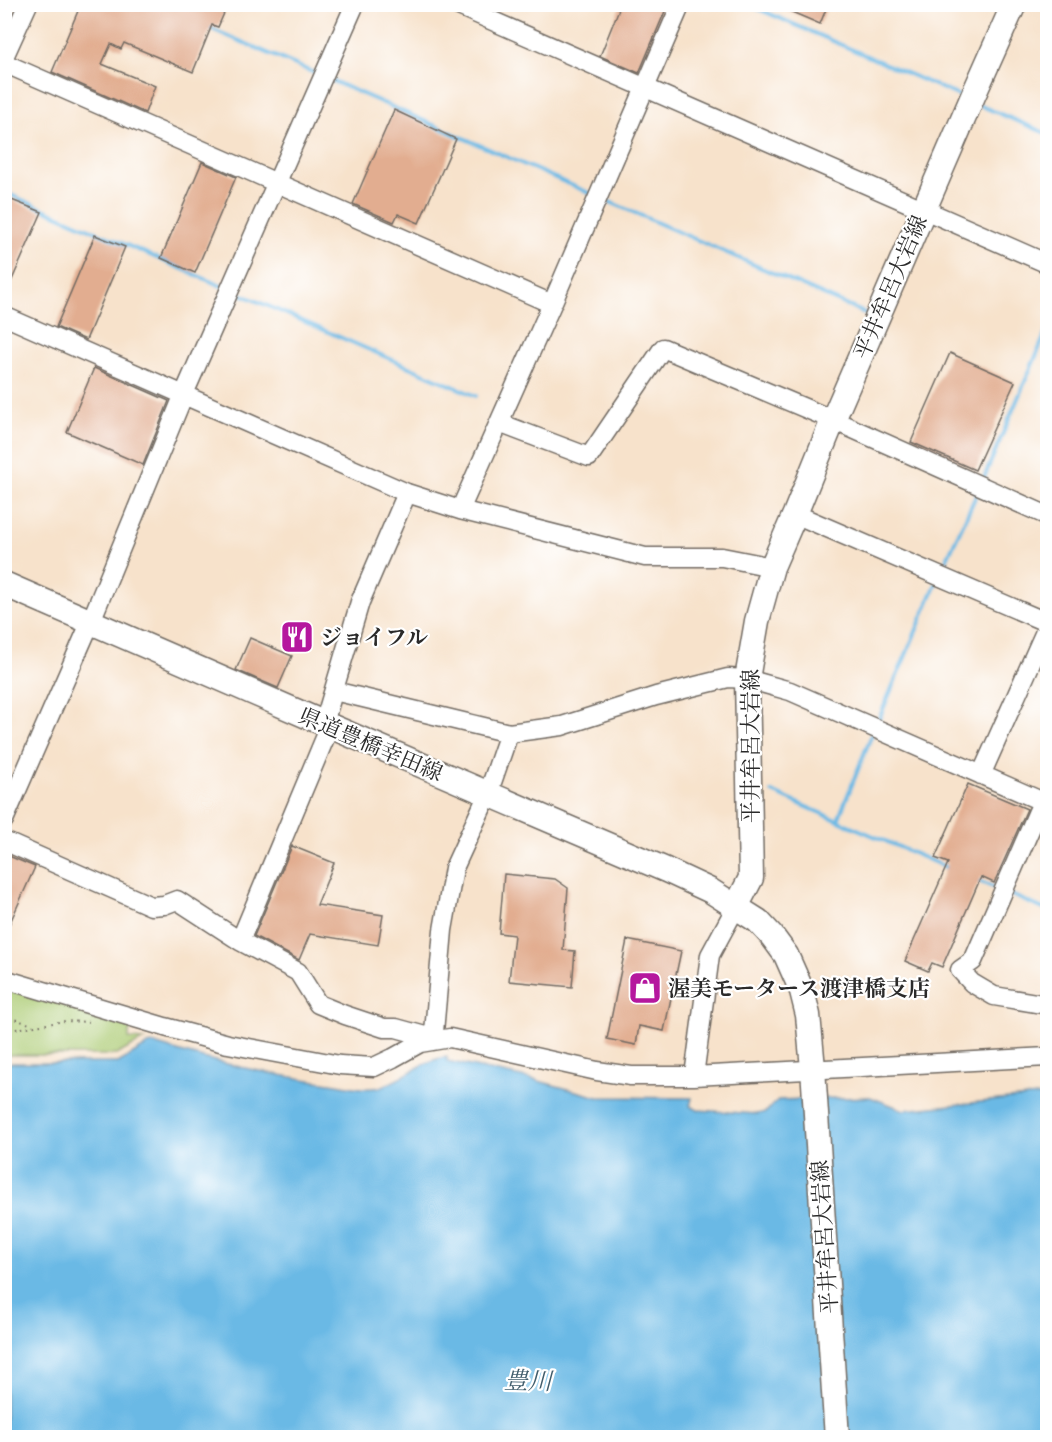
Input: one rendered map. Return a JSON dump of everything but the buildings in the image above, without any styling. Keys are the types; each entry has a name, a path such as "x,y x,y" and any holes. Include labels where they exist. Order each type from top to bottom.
{"main road":[{"name":"平井牟呂大岩線","path":"837,1437 808,1015 802,991 786,955 758,921 736,907 751,878 747,679 757,621 772,567 833,420 1014,4"},
{"name":"県道豊橋幸田線","path":"4,584 666,870 711,891 736,907"}],"street":[{"path":"4,57 28,4"},
{"path":"4,820 92,621 184,394 355,4"},
{"path":"454,4 1047,264"},
{"path":"460,510 552,304 681,4"},
{"path":"4,63 552,304"},
{"path":"4,316 407,494 460,510 645,557 722,557 772,567"},
{"path":"499,423 589,457 663,348 833,420 1047,516"},
{"path":"240,941 327,725 334,691 360,602 407,494"},
{"path":"795,514 1047,624 981,775"},
{"path":"334,691 509,733 562,726 656,696 728,678 747,679 790,691 1045,803 973,961 960,970 972,983 994,996 1047,1005"},
{"path":"436,1039 434,1032 443,930 454,868 488,794 509,733"},
{"path":"4,841 151,906 164,905 177,900 240,941 298,972 318,1004 384,1028 396,1028 436,1039"},
{"path":"694,1076 710,955 736,907"},
{"path":"4,966 17,972 22,984"},
{"path":"4,979 228,1044 340,1065 374,1067 420,1042 450,1038 597,1071 631,1076 813,1071 1047,1057"}],"path":[{"path":"4,1016 35,1025"},
{"path":"4,1031 65,1021 93,1023"}],"green space":[{"path":"4,985 134,1024 129,1032 129,1039 144,1040 116,1055 5,1055"}],"water":[{"name":"豊川","path":"154,1044 197,1057 263,1072 368,1088 389,1084 429,1062 447,1057 447,1061 531,1079 598,1097 692,1098 690,1106 698,1110 757,1114 766,1112 778,1100 870,1097 904,1110 1047,1095 1047,1437 5,1437 4,1063 118,1063 148,1045"}],"waterway":[{"path":"747,4 964,98"},
{"path":"207,27 319,75"},
{"path":"328,79 594,195"},
{"path":"979,105 1048,134"},
{"path":"4,192 226,288"},
{"path":"603,199 867,314"},
{"path":"238,293 476,396"},
{"path":"983,480 1048,328"},
{"path":"946,561 978,491"},
{"path":"878,721 936,584"},
{"path":"838,820 872,734"},
{"path":"772,792 950,869"},
{"path":"976,880 1000,890"},
{"path":"1009,894 1048,911"}],"place":[{"name":"ジョイフル","path":"297,637"},
{"name":"渥美モータース渡津橋支店","path":"645,988"}]}
